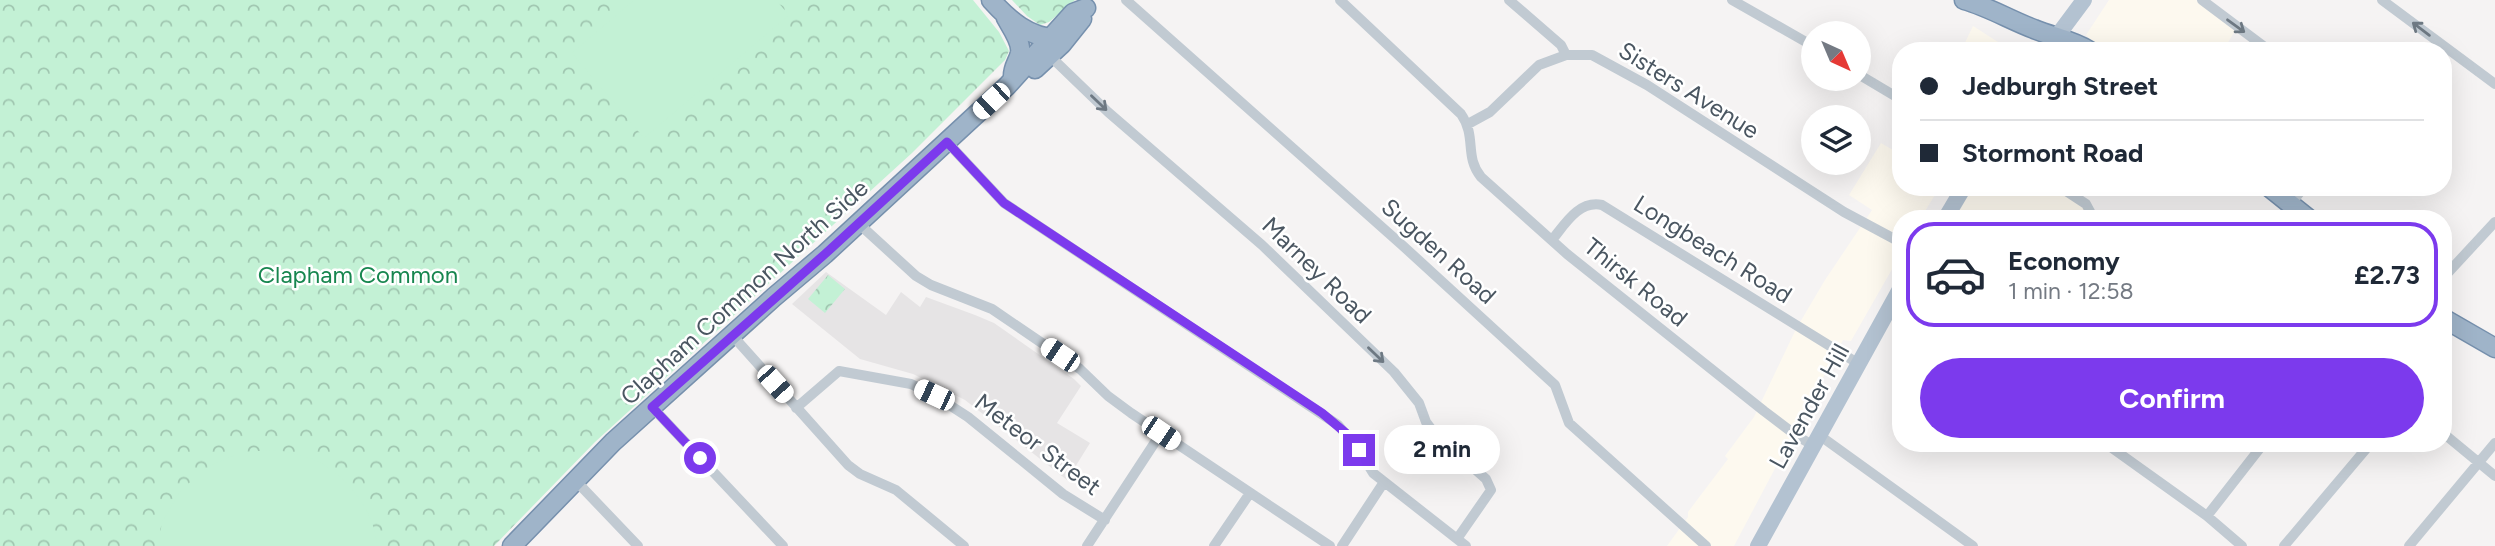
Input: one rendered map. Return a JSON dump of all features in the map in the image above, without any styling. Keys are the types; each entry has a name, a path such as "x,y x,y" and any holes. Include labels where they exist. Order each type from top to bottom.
{"highway":[{"path":"991,0 1005,16 1020,46 1013,66 1013,80"},
{"path":"1964,0 1984,6 2047,42"},
{"path":"1005,16 1049,47 1081,23 1091,4"},
{"name":"Clapham Common North Side","path":"512,546 575,480 652,407 1049,47 1073,13 1091,4"},
{"path":"2280,196 2297,210"},
{"path":"2452,323 2495,348"}],"main road":[{"path":"2052,42 2084,0"},
{"name":"Lavender Hill","path":"1758,546 1892,306"}],"street":[{"name":"Sugden Road","path":"1126,0 1555,385 1569,424 1706,546"},
{"path":"1340,0 1441,94 1468,124 1490,112 1539,65 1566,55 1561,45 1508,0"},
{"path":"1732,0 1801,39"},
{"path":"2202,0 2258,42"},
{"path":"2382,0 2438,42"},
{"name":"Marney Road","path":"1049,47 1108,112 1262,245 1394,372 1419,403 1426,422 1435,434 1486,479 1491,490 1463,544"},
{"path":"2452,52 2495,84"},
{"name":"Sisters Avenue","path":"1566,55 1580,54 1603,59 1844,212 1892,238"},
{"path":"1871,82 1892,94"},
{"name":"Thirsk Road","path":"1468,124 1473,167 1552,240 1797,436 1816,440 1973,546"},
{"path":"947,142 1004,203 1338,425 1359,450 1369,468 1463,544"},
{"path":"2074,196 2086,204 2089,210"},
{"path":"2290,205 2297,196"},
{"name":"Longbeach Road","path":"1552,240 1580,209 1588,204 1602,205 1859,364"},
{"path":"2452,268 2495,222"},
{"path":"858,223 916,275 931,285 992,309 1080,369 1119,405 1331,546"},
{"path":"732,335 854,470 896,490 964,546"},
{"name":"Meteor Street","path":"796,408 839,371 911,384 953,406 1063,494 1105,520"},
{"path":"652,407 783,546"},
{"path":"1087,546 1161,433"},
{"path":"2452,440 2495,476"},
{"path":"2409,546 2495,443"},
{"path":"2118,452 2207,516 2242,546"},
{"path":"2207,516 2257,452"},
{"path":"2284,546 2363,452"},
{"path":"575,480 638,546"},
{"path":"1342,546 1384,482"},
{"path":"1214,546 1250,492"}],"shaded area":[{"path":"2109,0 2196,0 2236,29 2228,42 2093,42 2086,35"},
{"path":"1973,26 1998,42 1965,42"},
{"path":"1881,143 1892,149 1892,196 1934,196 1926,210 1892,210 1892,269 1851,341 1843,340 1734,546 1667,546 1688,517 1688,512 1728,459 1725,456 1754,417 1796,329 1872,210 1849,195 1861,175 1871,175 1871,159"},
{"path":"1967,196 2079,196 2085,210 1958,210"},
{"path":"826,272 886,315 901,292 920,307 926,297 994,323 1074,379 1081,386 1057,423 1090,443 1067,480 965,400 913,374 860,359 792,304"}],"green space":[{"name":"Clapham Common","path":"0,0 973,0 999,32 1009,51 1005,60 912,153 595,442 494,546 0,546"},
{"path":"634,0 776,0 789,15 644,138 572,53"},
{"path":"1012,0 1075,0 1049,22 1040,25"},
{"path":"828,275 845,289 825,313 808,299"},
{"path":"278,450 323,464 346,482 364,506 375,532 377,546 158,546 162,522 181,490 211,465 243,452"}],"route":[{"path":"700,458 652,407 947,142 1004,203 1322,413 1338,425 1359,450"}]}
